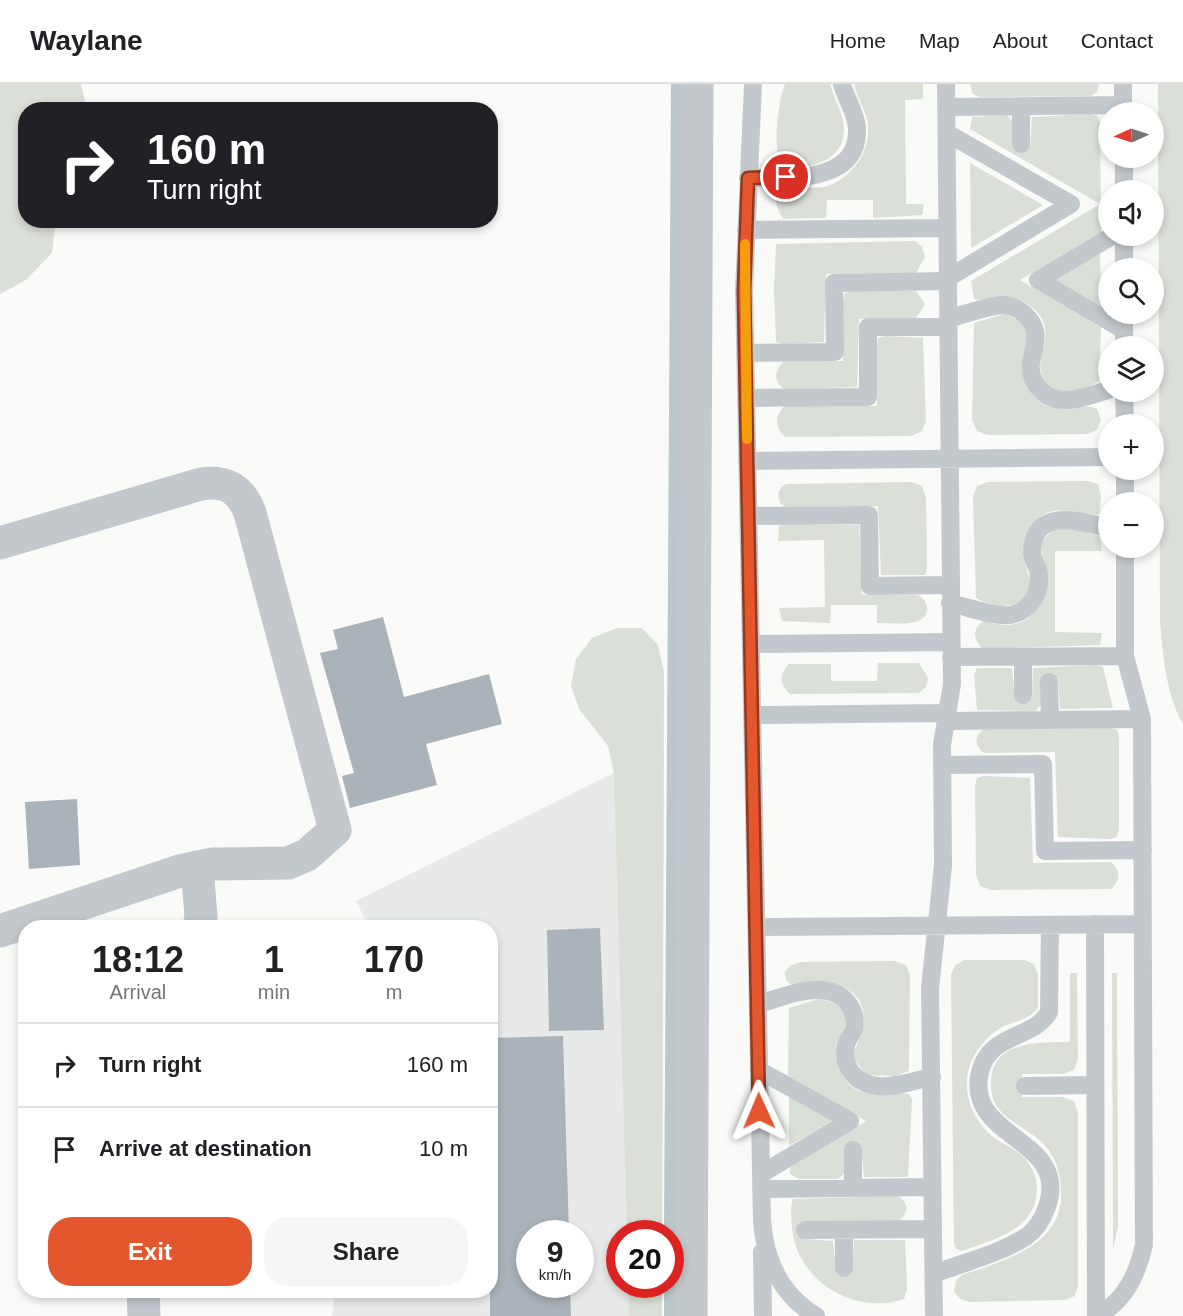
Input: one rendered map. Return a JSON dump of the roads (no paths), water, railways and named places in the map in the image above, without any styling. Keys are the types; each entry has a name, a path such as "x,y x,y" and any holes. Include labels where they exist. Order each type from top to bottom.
{"street":[{"path":"691,1316 697,84"},
{"path":"0,543 201,484 217,482 233,487 244,498 335,830 307,855 288,863 213,864 197,867 27,920"},
{"path":"197,867 200,920"},
{"path":"1,928 18,923"},
{"path":"143,1298 144,1316"}],"lane":[{"path":"753,84 746,230 746,398 763,1316"},
{"path":"748,178 821,175 836,169 847,158 854,144 857,129 842,84"},
{"path":"934,1316 930,988 943,866 942,765 951,684 946,84"},
{"path":"1123,84 1123,102"},
{"path":"1021,106 1021,144"},
{"path":"947,107 1098,108"},
{"path":"746,353 835,352 834,283 948,280 1071,204 947,133"},
{"path":"746,230 947,228"},
{"path":"1098,244 1038,280 1124,330"},
{"path":"746,398 868,397 868,327 948,323 1004,305 1020,309 1031,320 1037,334 1031,364 1033,380 1041,392 1056,400 1071,400 1098,393"},
{"path":"747,461 1098,457"},
{"path":"748,516 869,515 870,586 950,594 1007,616 1022,611 1034,600 1039,586 1038,570 1032,555 1034,540 1043,527 1056,520 1071,519 1098,526"},
{"path":"1097,1316 1120,1298 1132,1282 1144,1245 1142,719 1125,656 1125,558"},
{"path":"751,644 951,650 1023,657 1125,656"},
{"path":"1023,657 1023,695"},
{"path":"1050,682 1050,720"},
{"path":"752,715 1050,720 1142,719"},
{"path":"942,765 1043,764 1045,851 1143,850"},
{"path":"1095,924 1097,1316"},
{"path":"756,927 1143,924"},
{"path":"934,1274 1010,1245 1028,1235 1042,1220 1049,1201 1049,1180 1042,1161 1028,1145 999,1127 986,1112 979,1092 980,1071 990,1052 1005,1039 1044,1021 1049,1012 1050,925"},
{"path":"758,1004 819,990 836,992 848,1002 855,1016 853,1031 846,1044 845,1060 851,1074 863,1084 880,1086 932,1077"},
{"path":"759,1070 850,1121 761,1181"},
{"path":"1025,1086 1095,1085"},
{"path":"853,1149 853,1188"},
{"path":"761,1181 853,1188 932,1187"},
{"path":"762,1221 764,1242 779,1281 792,1298 816,1316"},
{"path":"805,1230 933,1229"},
{"path":"844,1230 844,1268"}],"waterway":[{"path":"670,1220 677,84"},
{"path":"670,1298 670,1316"}]}
